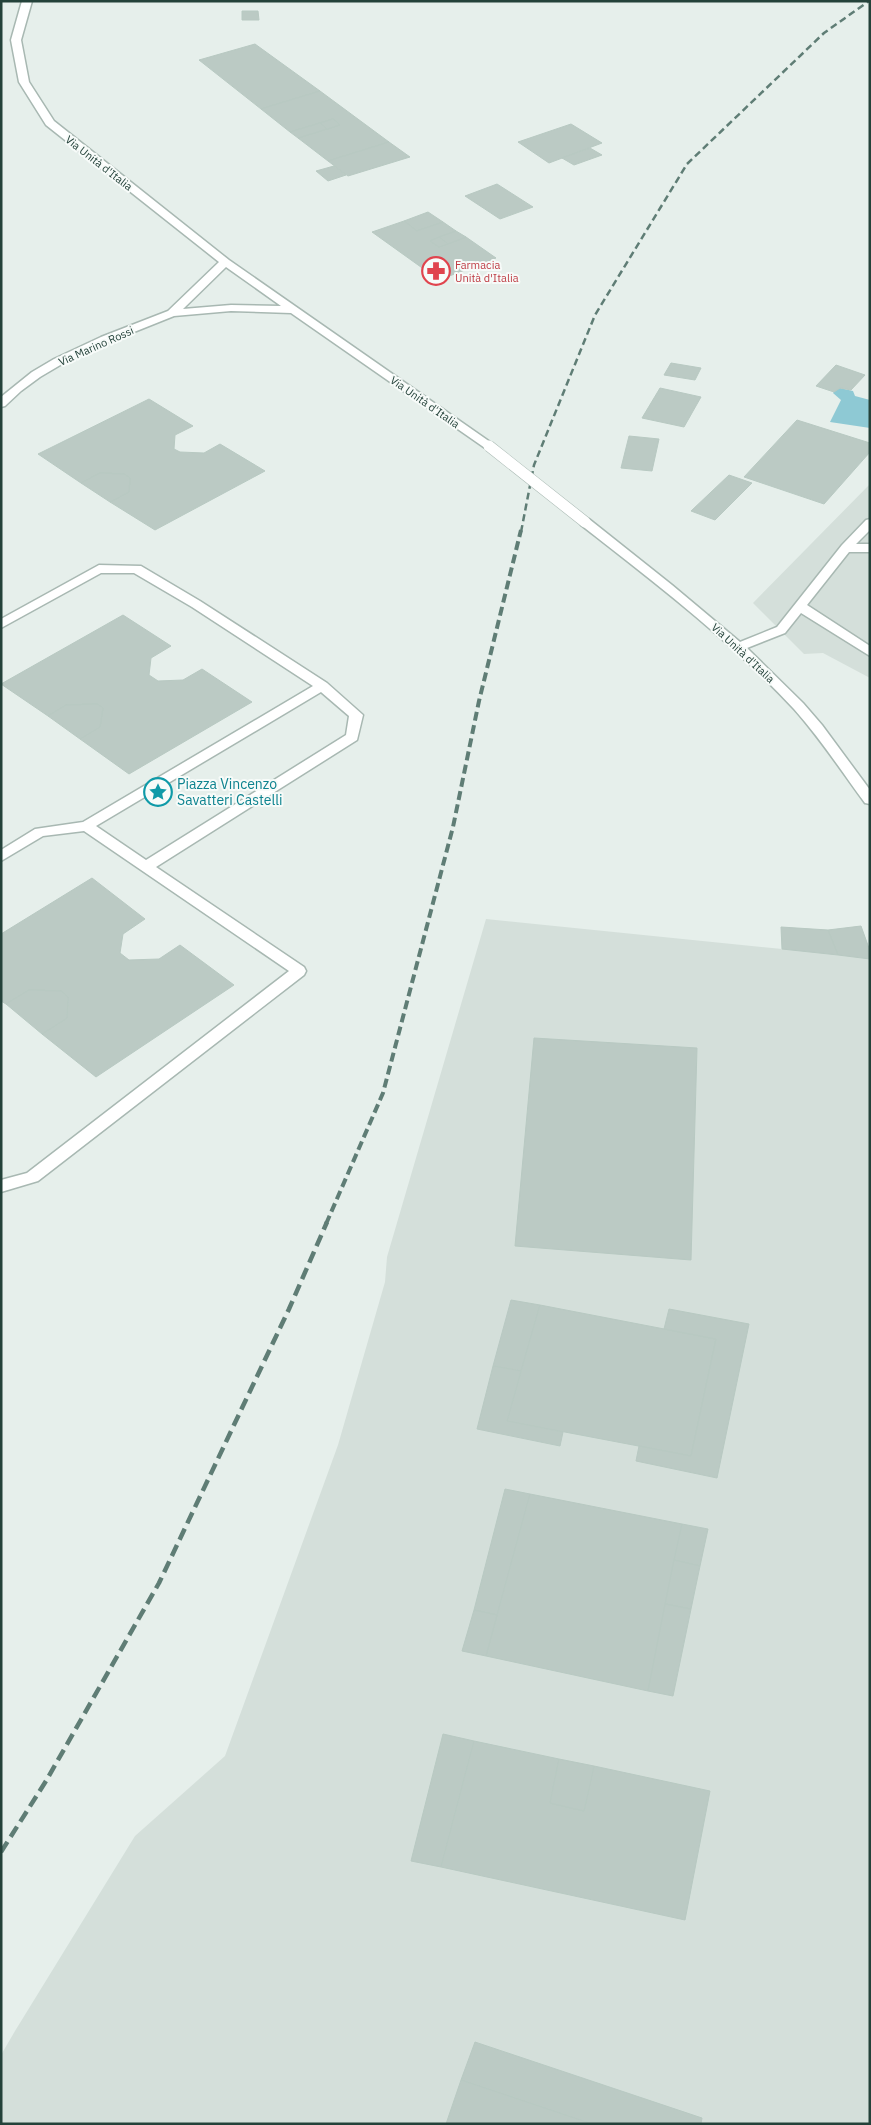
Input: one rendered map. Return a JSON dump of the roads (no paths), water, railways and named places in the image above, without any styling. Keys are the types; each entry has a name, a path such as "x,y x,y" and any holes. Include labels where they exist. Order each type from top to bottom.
{"street":[{"name":"Via Unità d'Italia","path":"27,1 16,40 24,82 50,124 225,262 489,446 716,626 800,708 870,800"},
{"name":"Via Marino Rossi","path":"172,313 225,262"},
{"name":"Via Marino Rossi","path":"1,404 14,389 69,356 172,313 231,308 293,310"},
{"path":"739,647 781,630 846,548 870,523"},
{"path":"846,548 870,548"},
{"path":"1,624 99,569 137,569 196,604 322,686 356,715 352,737 146,867"},
{"path":"800,606 870,652"},
{"path":"1,856 40,832 86,826 322,686"},
{"path":"1,1186 32,1177 299,971 86,826"}],"water":[{"path":"840,388 853,391 855,396 870,400 870,428 830,422 841,400 833,393"}],"railway":[{"path":"521,532 534,465 595,315 687,164 824,33 869,1"},
{"path":"326,1224 383,1093 453,827 479,701 521,530"},
{"path":"1,1852 46,1781 159,1583 289,1309 327,1222"}],"place":[{"name":"Farmacia Unità d'Italia","path":"436,271"},
{"name":"Piazza Vincenzo Savatteri Castelli","path":"158,792"}]}
